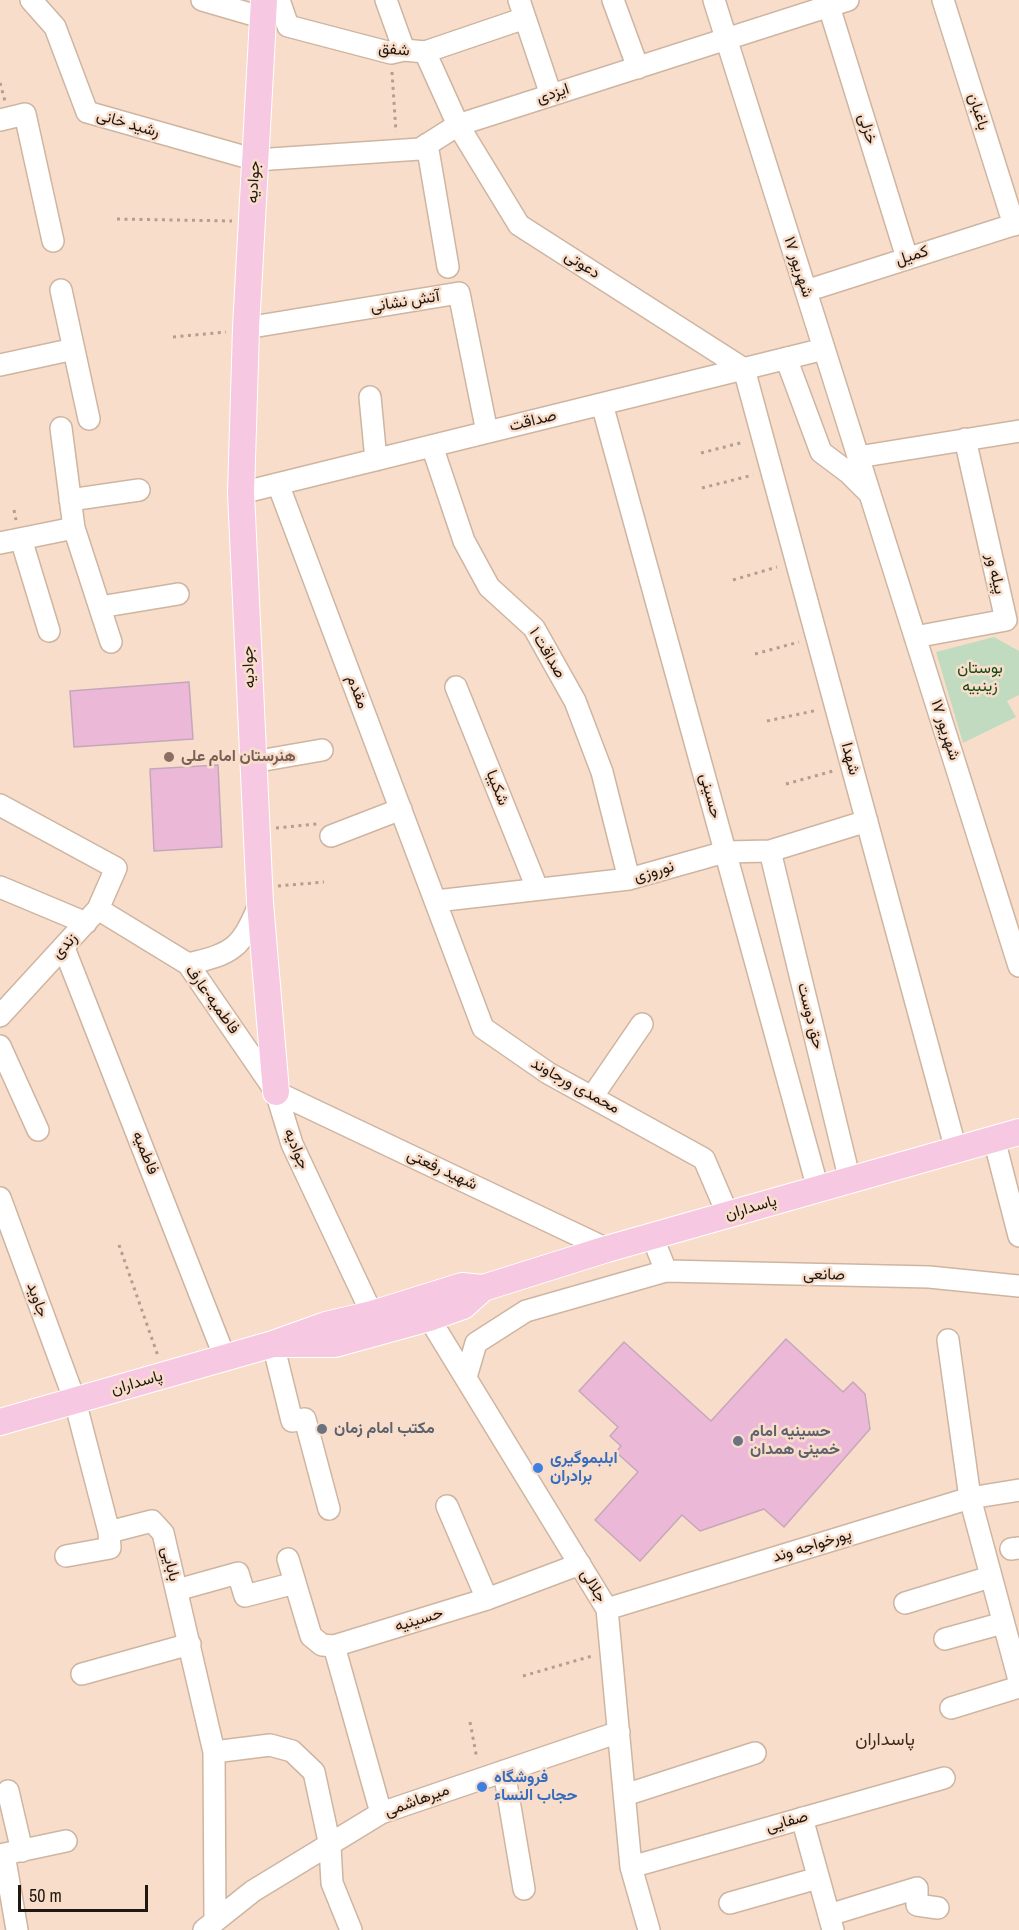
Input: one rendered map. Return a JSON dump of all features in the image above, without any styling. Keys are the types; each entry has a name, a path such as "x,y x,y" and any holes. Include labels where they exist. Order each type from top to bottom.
{"main road":[{"name":"جوادیه","path":"270,5 252,221 241,493 259,895 276,1092"},
{"name":"پاسداران","path":"0,1422 273,1344 326,1325 372,1314 462,1286 483,1288 607,1249 850,1182 1019,1132"},
{"name":"پاسداران","path":"273,1344 335,1344 429,1318 463,1306 483,1288"}],"street":[{"name":"رشید خانی","path":"32,0 55,27 87,112 256,160"},
{"path":"202,0 270,5"},
{"path":"386,0 397,51"},
{"path":"613,0 638,68"},
{"name":"۱۷ شهریور","path":"714,0 1019,966"},
{"name":"باغبان","path":"943,0 1016,224"},
{"name":"ایزدی","path":"256,160 420,149 458,125 835,2"},
{"name":"خزلی","path":"835,2 907,258"},
{"name":"شفق","path":"270,5 288,26 397,51 425,52 522,9"},
{"path":"522,9 551,95"},
{"name":"دعوتی","path":"425,52 458,125 519,225 744,369"},
{"path":"0,120 25,114 53,241"},
{"path":"427,144 448,267"},
{"name":"کمیل","path":"806,291 1016,224"},
{"path":"61,290 89,419"},
{"name":"آتش نشانی","path":"246,329 459,293 487,432"},
{"path":"0,365 74,349"},
{"name":"صداقت","path":"241,493 824,349"},
{"name":"۱۷ شهریور","path":"786,358 821,452 849,472 870,495"},
{"name":"شهدا","path":"744,369 956,1150"},
{"path":"370,397 376,460"},
{"name":"حسینی","path":"602,404 819,1189"},
{"path":"61,428 74,528 111,642"},
{"path":"858,457 1019,431"},
{"name":"پیله ور","path":"915,637 1012,624 965,439"},
{"name":"صداقت ۱","path":"432,446 464,541 489,587 534,628 575,701 602,772 629,879"},
{"name":"مقدم","path":"278,484 436,901"},
{"path":"70,500 139,490"},
{"path":"0,543 74,528"},
{"path":"21,539 49,631"},
{"path":"100,607 178,594"},
{"name":"شکیبا","path":"456,687 537,888"},
{"path":"253,762 322,750"},
{"name":"زندی","path":"0,805 116,868 92,916 0,1016"},
{"path":"328,829 401,809"},
{"name":"نوروزی","path":"436,901 629,879 725,852 770,851 867,821"},
{"name":"حق دوست","path":"770,851 850,1182"},
{"name":"فاطمیه-عارف","path":"0,887 92,916 188,964 276,1092"},
{"path":"188,964 216,958 236,948 248,931 259,895"},
{"name":"محمدی ورجاوند","path":"436,901 483,1028 548,1073 704,1159 728,1215"},
{"name":"فاطمیه","path":"64,948 225,1358"},
{"path":"592,1097 642,1024"},
{"path":"0,1046 38,1130"},
{"name":"شهید رفعتی","path":"276,1092 607,1249"},
{"name":"جوادیه","path":"276,1092 291,1144 372,1314"},
{"path":"994,1139 1019,1236"},
{"name":"جاوید","path":"0,1198 75,1401"},
{"path":"652,1236 666,1271"},
{"name":"صانعی","path":"465,1377 476,1342 526,1311 666,1271 928,1277 1019,1286"},
{"name":"جلالی","path":"429,1318 607,1609 631,1867 649,1930"},
{"path":"948,1340 970,1498 1019,1680"},
{"path":"273,1344 292,1421 305,1419 329,1509"},
{"path":"66,1556 110,1548 109,1532 75,1401"},
{"name":"پورخواجه وند","path":"607,1609 970,1498 1019,1490"},
{"path":"447,1506 487,1599"},
{"name":"بابایی","path":"109,1532 152,1521 163,1533 214,1752 210,1926"},
{"path":"288,1559 311,1636 322,1645 334,1646 381,1813"},
{"name":"حسینیه","path":"334,1646 487,1599 580,1564"},
{"path":"177,1590 238,1573 245,1596 295,1583"},
{"path":"905,1603 990,1577"},
{"path":"945,1640 1003,1623"},
{"path":"82,1674 190,1644"},
{"path":"951,1708 1019,1687"},
{"name":"میرهاشمی","path":"210,1926 253,1891 381,1813 619,1731"},
{"path":"214,1752 270,1745 292,1751 314,1772 330,1846 332,1883 351,1930"},
{"path":"625,1795 755,1753"},
{"path":"504,1771 524,1888"},
{"name":"صفایی","path":"631,1867 944,1778"},
{"path":"8,1791 8,1853 17,1930"},
{"path":"802,1818 831,1922 917,1888 917,1905 938,1908"},
{"path":"8,1853 65,1839"},
{"path":"729,1903 818,1878"}],"path":[{"path":"397,51 397,151"},
{"path":"117,219 252,221"},
{"path":"173,337 246,329"},
{"path":"701,453 763,437"},
{"path":"702,488 772,469"},
{"path":"733,580 796,561"},
{"path":"754,654 817,637"},
{"path":"767,721 836,706"},
{"path":"786,784 852,766"},
{"path":"256,830 328,829"},
{"path":"259,895 324,882"},
{"path":"119,1245 165,1375"},
{"path":"523,1676 611,1651"},
{"path":"470,1722 481,1779"}],"green space":[{"name":"بوستان زینبیه","path":"994,637 1019,651 1019,695 1007,701 1016,717 963,743 936,652"}],"building":[{"path":"189,682 193,739 74,747 70,691"},
{"path":"218,765 222,847 154,851 150,769"},
{"name":"حسینیه امام خمینی همدان","path":"786,1339 843,1392 853,1382 865,1394 870,1429 784,1527 764,1509 700,1531 682,1515 640,1561 595,1520 638,1472 616,1452 621,1446 610,1436 618,1427 579,1391 624,1342 711,1421"}],"place":[{"name":"هنرستان امام علی","path":"169,757"},
{"name":"مکتب امام زمان","path":"322,1429"},
{"name":"حسینیه امام خمینی همدان","path":"738,1441"},
{"name":"ابلبموگیری برادران","path":"538,1468"},
{"name":"فروشگاه حجاب النساء","path":"482,1787"}],"district":[{"name":"پاسداران","path":"885,1740"}]}
